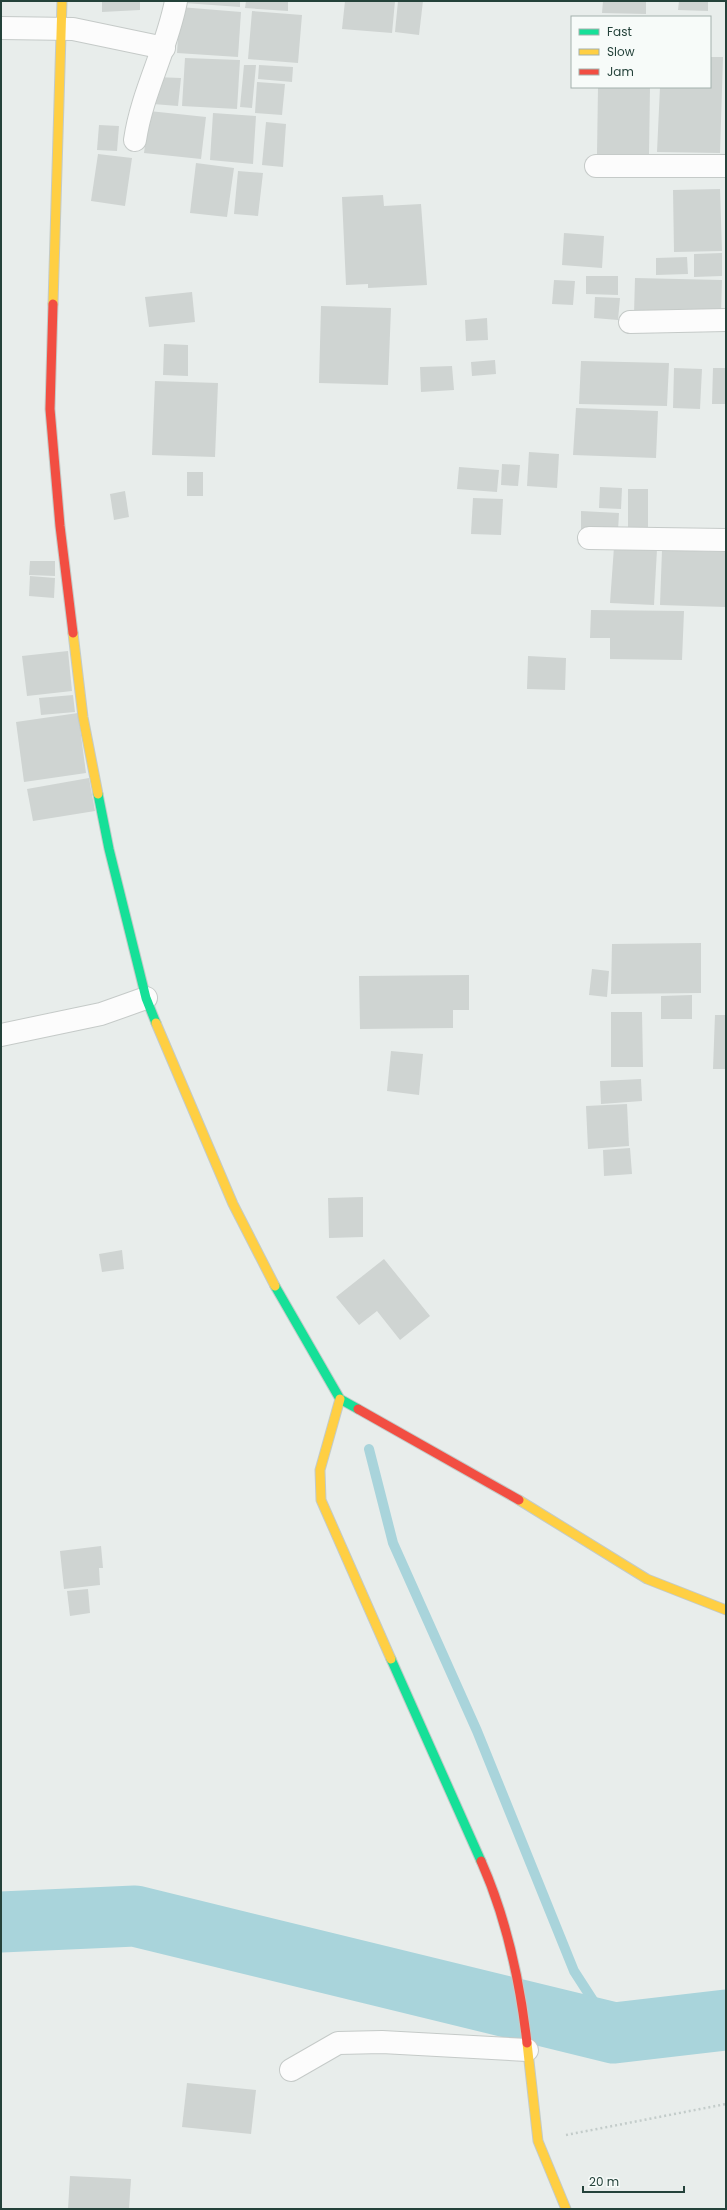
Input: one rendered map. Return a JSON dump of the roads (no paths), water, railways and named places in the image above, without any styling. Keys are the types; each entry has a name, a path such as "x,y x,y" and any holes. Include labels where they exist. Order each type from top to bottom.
{"street":[{"path":"62,1 67,29 50,409 60,519 83,716 109,849 146,998 233,1204 282,1301 340,1399 494,1485 647,1579 726,1610"},
{"path":"135,140 140,112 164,48 176,1"},
{"path":"1,28 67,29 164,48"},
{"path":"596,166 726,166"},
{"path":"630,322 726,320"},
{"path":"589,538 726,540"},
{"path":"1,1035 101,1014 146,998"},
{"path":"340,1399 320,1470 321,1500 486,1870 506,1935 524,2020 538,2141 566,2209"},
{"path":"291,2070 338,2042 382,2042 527,2050"}],"waterway":[{"path":"369,1449 393,1543 477,1731 574,1971 614,2033"},
{"path":"1,1922 135,1916 614,2033 726,2020"}]}
